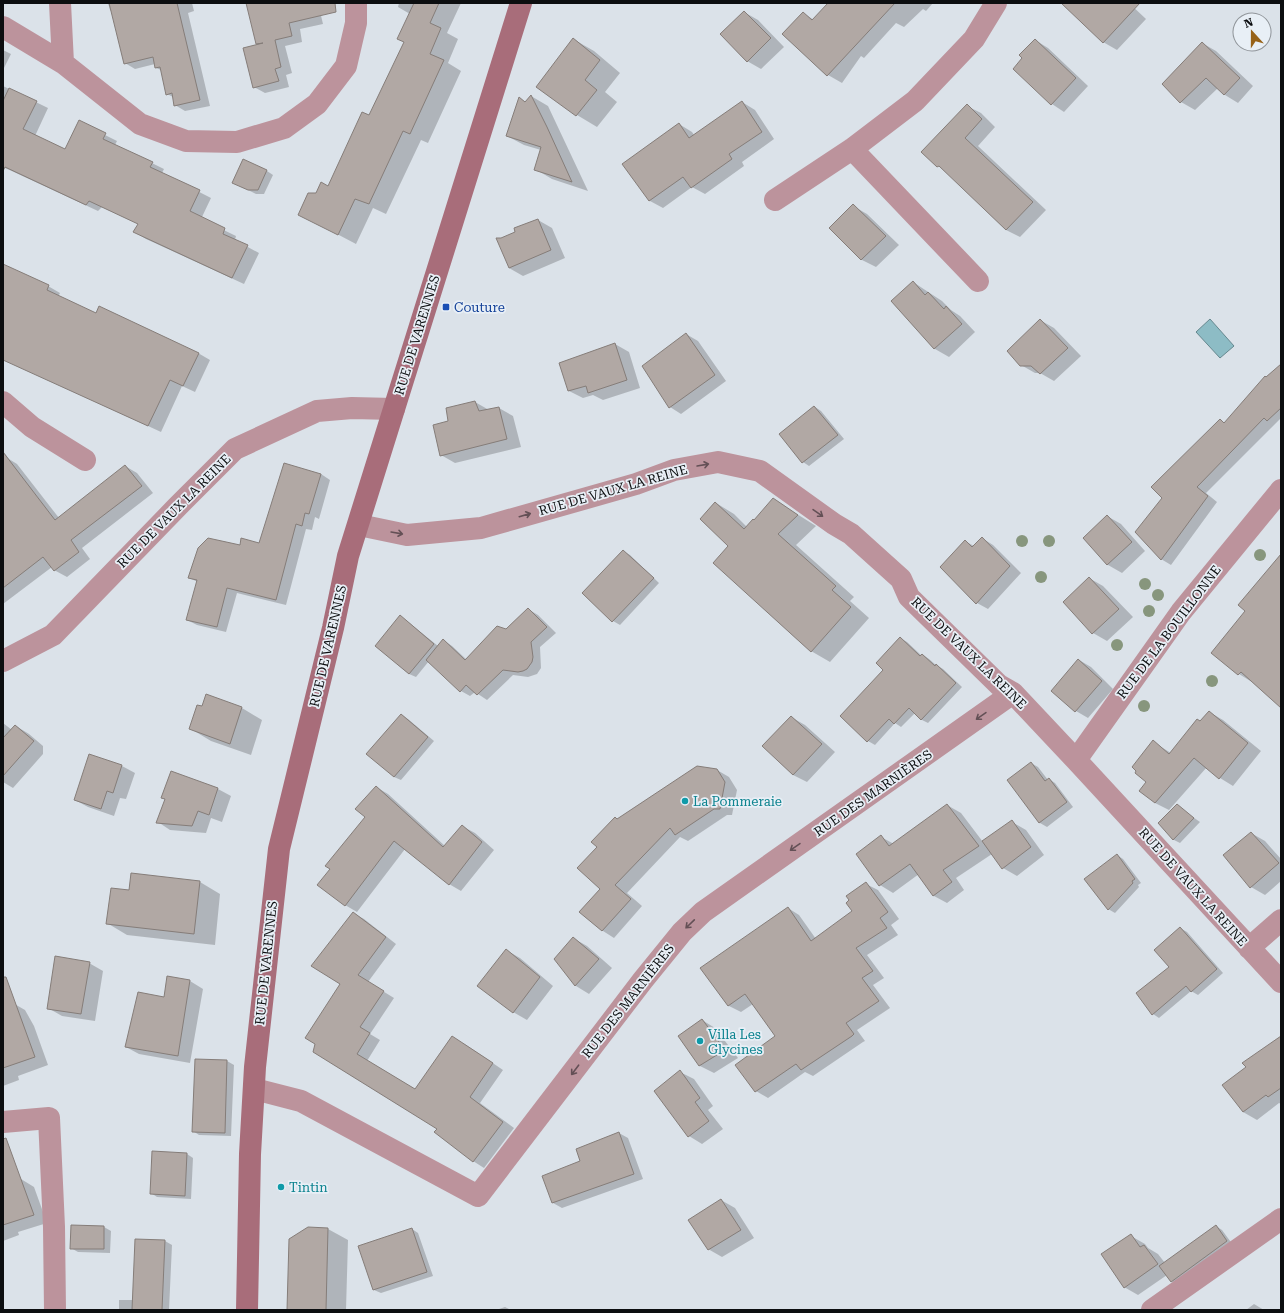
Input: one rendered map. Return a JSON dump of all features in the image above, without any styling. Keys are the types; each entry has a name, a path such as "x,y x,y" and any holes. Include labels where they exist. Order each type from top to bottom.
{"street":[{"path":"60,3 63,63"},
{"path":"3,28 63,63 140,124 186,141 237,142 284,128 317,104 346,66 356,23 356,3"},
{"name":"RUE DE VARENNES","path":"247,1310 250,1154 256,1059 279,849 333,628 348,556 359,525 521,3"},
{"path":"775,200 852,149 915,101 974,39 996,3"},
{"path":"852,149 978,281"},
{"path":"3,402 32,427 84,460"},
{"name":"RUE DE VAUX LA REINE","path":"3,661 53,635 235,449 316,411 352,408 394,409"},
{"name":"RUE DE VAUX LA REINE","path":"359,525 407,535 481,528 636,484 674,470 718,462 760,472 834,524 851,534 901,579 909,597 999,685 1013,693 1281,982"},
{"name":"RUE DE LA BOUILLONNE","path":"1076,760 1181,612 1281,490"},
{"name":"RUE DES MARNIÈRES","path":"254,1089 301,1101 478,1196 643,980 682,932 703,912 1013,693"},
{"path":"1248,948 1281,920"},
{"path":"3,1122 49,1118 54,1227 55,1310"},
{"path":"1152,1310 1281,1219"}],"water":[{"path":"1210,319 1234,346 1220,358 1196,332"}],"building":[{"path":"109,3 177,3 200,100 174,106 172,93 166,95 160,67 155,68 153,57 124,64"},
{"path":"246,3 335,3 336,12 289,23 292,36 275,40 281,67 275,69 279,81 253,88 243,48 263,43 256,44"},
{"path":"414,3 439,3 430,23 441,28 430,54 444,60 410,134 403,131 369,204 355,199 338,235 298,215 308,193 316,193 321,182 328,186 362,112 369,115 404,42 397,39"},
{"path":"828,3 895,3 827,76 782,34 803,12 812,20"},
{"path":"1061,3 1140,3 1103,43"},
{"path":"744,11 771,38 747,62 720,34"},
{"path":"573,38 600,60 585,80 597,90 576,116 536,87"},
{"path":"1035,39 1076,78 1051,105 1013,69 1022,58 1019,55"},
{"path":"1202,42 1240,78 1224,95 1206,78 1180,103 1162,84"},
{"path":"9,88 37,101 23,129 65,149 79,120 106,133 103,139 153,162 150,167 200,190 190,211 225,228 223,234 248,245 232,278 133,232 138,224 89,201 86,205 5,167 3,171 3,101"},
{"path":"531,95 572,182 534,170 541,147 506,136 519,97 525,102"},
{"path":"742,101 762,132 729,154 732,159 691,188 683,177 649,201 622,164 679,123 689,138"},
{"path":"967,104 982,119 965,138 1033,202 1006,230 939,166 937,167 921,152"},
{"path":"243,159 267,170 258,190 248,190 232,183"},
{"path":"853,204 886,236 861,260 829,228"},
{"path":"538,219 551,250 509,268 496,238 501,238 515,232 514,228"},
{"path":"3,264 49,285 47,290 96,313 99,306 199,353 183,386 170,380 148,426 3,360"},
{"path":"913,281 925,295 928,292 944,309 946,306 962,324 934,349 891,301"},
{"path":"1040,319 1068,348 1040,374 1031,366 1020,366 1007,351"},
{"path":"686,333 715,375 669,408 642,366"},
{"path":"615,343 627,380 588,393 586,386 568,391 559,363"},
{"path":"1281,364 1281,408 1267,421 1264,418 1197,487 1208,496 1161,560 1135,532 1162,498 1151,487 1220,419 1224,423 1265,376 1266,377"},
{"path":"475,401 479,411 499,407 507,439 440,456 433,425 448,421 446,408"},
{"path":"814,406 838,435 802,463 779,434"},
{"path":"3,452 55,520 125,465 142,486 71,540 79,552 54,571 43,557 3,588"},
{"path":"284,463 321,474 309,514 305,513 302,526 296,524 276,600 227,588 217,627 186,620 197,580 188,578 198,548 208,538 240,545 241,538 259,543"},
{"path":"773,498 798,515 778,534 836,586 832,590 851,607 811,652 713,563 728,546 700,519 715,502 744,529"},
{"path":"1107,515 1132,542 1107,565 1083,538"},
{"path":"982,537 1010,566 976,604 940,567 965,540 972,547"},
{"path":"623,550 654,578 612,622 582,593"},
{"path":"1281,554 1281,708 1241,672 1238,675 1211,653 1245,611 1238,605"},
{"path":"1089,577 1119,609 1092,634 1063,602"},
{"path":"528,608 547,627 531,642 533,657 532,662 527,669 523,671 518,672 503,670 477,695 466,685 460,692 426,660 443,639 465,660 497,626 506,629"},
{"path":"400,615 434,644 409,674 375,646"},
{"path":"900,637 920,656 922,654 935,666 936,664 956,683 921,720 909,708 894,724 889,719 867,742 840,716 883,670 876,663"},
{"path":"1078,659 1102,681 1075,712 1051,691"},
{"path":"206,694 242,707 230,744 189,729 197,705 202,706"},
{"path":"1209,711 1248,743 1219,779 1194,758 1155,803 1139,791 1146,782 1135,773 1136,771 1132,767 1153,740 1169,754 1197,719 1200,721"},
{"path":"401,714 428,737 394,777 366,754"},
{"path":"791,716 822,744 793,775 762,746"},
{"path":"15,725 34,741 3,776 3,738"},
{"path":"89,754 122,765 113,793 107,791 101,809 74,800"},
{"path":"1031,762 1045,781 1049,778 1067,802 1039,823 1007,780"},
{"path":"697,766 717,769 725,782 720,809 714,809 675,835 670,828 615,885 631,899 602,931 579,912 600,889 577,868 597,847 591,842 615,817 617,819"},
{"path":"171,771 218,788 209,815 198,811 192,826 156,823 165,799 161,798"},
{"path":"376,786 443,847 462,825 482,842 449,885 394,841 345,906 317,885 330,869 325,866 365,817 355,809"},
{"path":"947,804 979,846 943,870 952,882 933,896 910,864 879,886 856,854 881,835 889,846"},
{"path":"1177,804 1194,818 1173,840 1158,823"},
{"path":"1012,820 1031,847 1002,869 982,841"},
{"path":"1251,832 1279,863 1250,888 1223,855"},
{"path":"1117,854 1135,879 1108,910 1084,879"},
{"path":"131,873 200,881 194,934 106,924 111,888 129,890"},
{"path":"866,882 888,912 880,918 887,928 856,948 873,971 862,978 879,1001 846,1023 854,1034 852,1036 801,1070 796,1064 755,1092 735,1065 775,1036 745,994 728,1006 700,968 788,907 811,941 852,911 846,903 849,900 846,896"},
{"path":"353,912 386,937 358,975 384,991 360,1027 370,1033 357,1054 415,1089 452,1036 493,1063 470,1097 503,1122 473,1162 434,1132 437,1129 313,1052 315,1044 305,1038 340,984 311,966"},
{"path":"1180,927 1217,969 1191,992 1186,986 1152,1015 1136,993 1169,967 1154,950"},
{"path":"573,937 599,959 575,986 554,959"},
{"path":"506,949 540,977 513,1013 477,986"},
{"path":"55,956 90,962 81,1014 47,1009"},
{"path":"167,976 190,980 178,1056 125,1047 138,992 164,997"},
{"path":"3,977 6,977 35,1057 3,1068"},
{"name":"Villa Les Glycines","path":"702,1019 725,1050 699,1066 678,1036"},
{"path":"1281,1036 1281,1088 1268,1097 1266,1095 1243,1112 1222,1085 1246,1067 1242,1063"},
{"path":"195,1059 227,1060 225,1133 192,1132"},
{"path":"680,1070 700,1098 695,1102 709,1121 688,1137 654,1091"},
{"path":"619,1132 634,1174 552,1203 542,1176 580,1161 576,1149"},
{"path":"6,1138 34,1215 3,1225 3,1139"},
{"path":"152,1151 187,1153 185,1196 150,1194"},
{"path":"721,1199 741,1230 708,1250 688,1220"},
{"path":"71,1225 104,1226 104,1249 70,1249"},
{"path":"1216,1225 1227,1241 1171,1282 1159,1266"},
{"path":"308,1227 328,1228 326,1310 287,1310 289,1239"},
{"path":"412,1228 427,1272 373,1290 358,1246"},
{"path":"1131,1234 1140,1247 1144,1245 1158,1264 1124,1288 1101,1254"},
{"path":"135,1239 165,1240 162,1310 132,1310"}],"place":[{"name":"Couture","path":"446,307"},
{"name":"La Pommeraie","path":"685,801"},
{"name":"Villa Les Glycines","path":"700,1041"},
{"name":"Tintin","path":"281,1187"}]}
